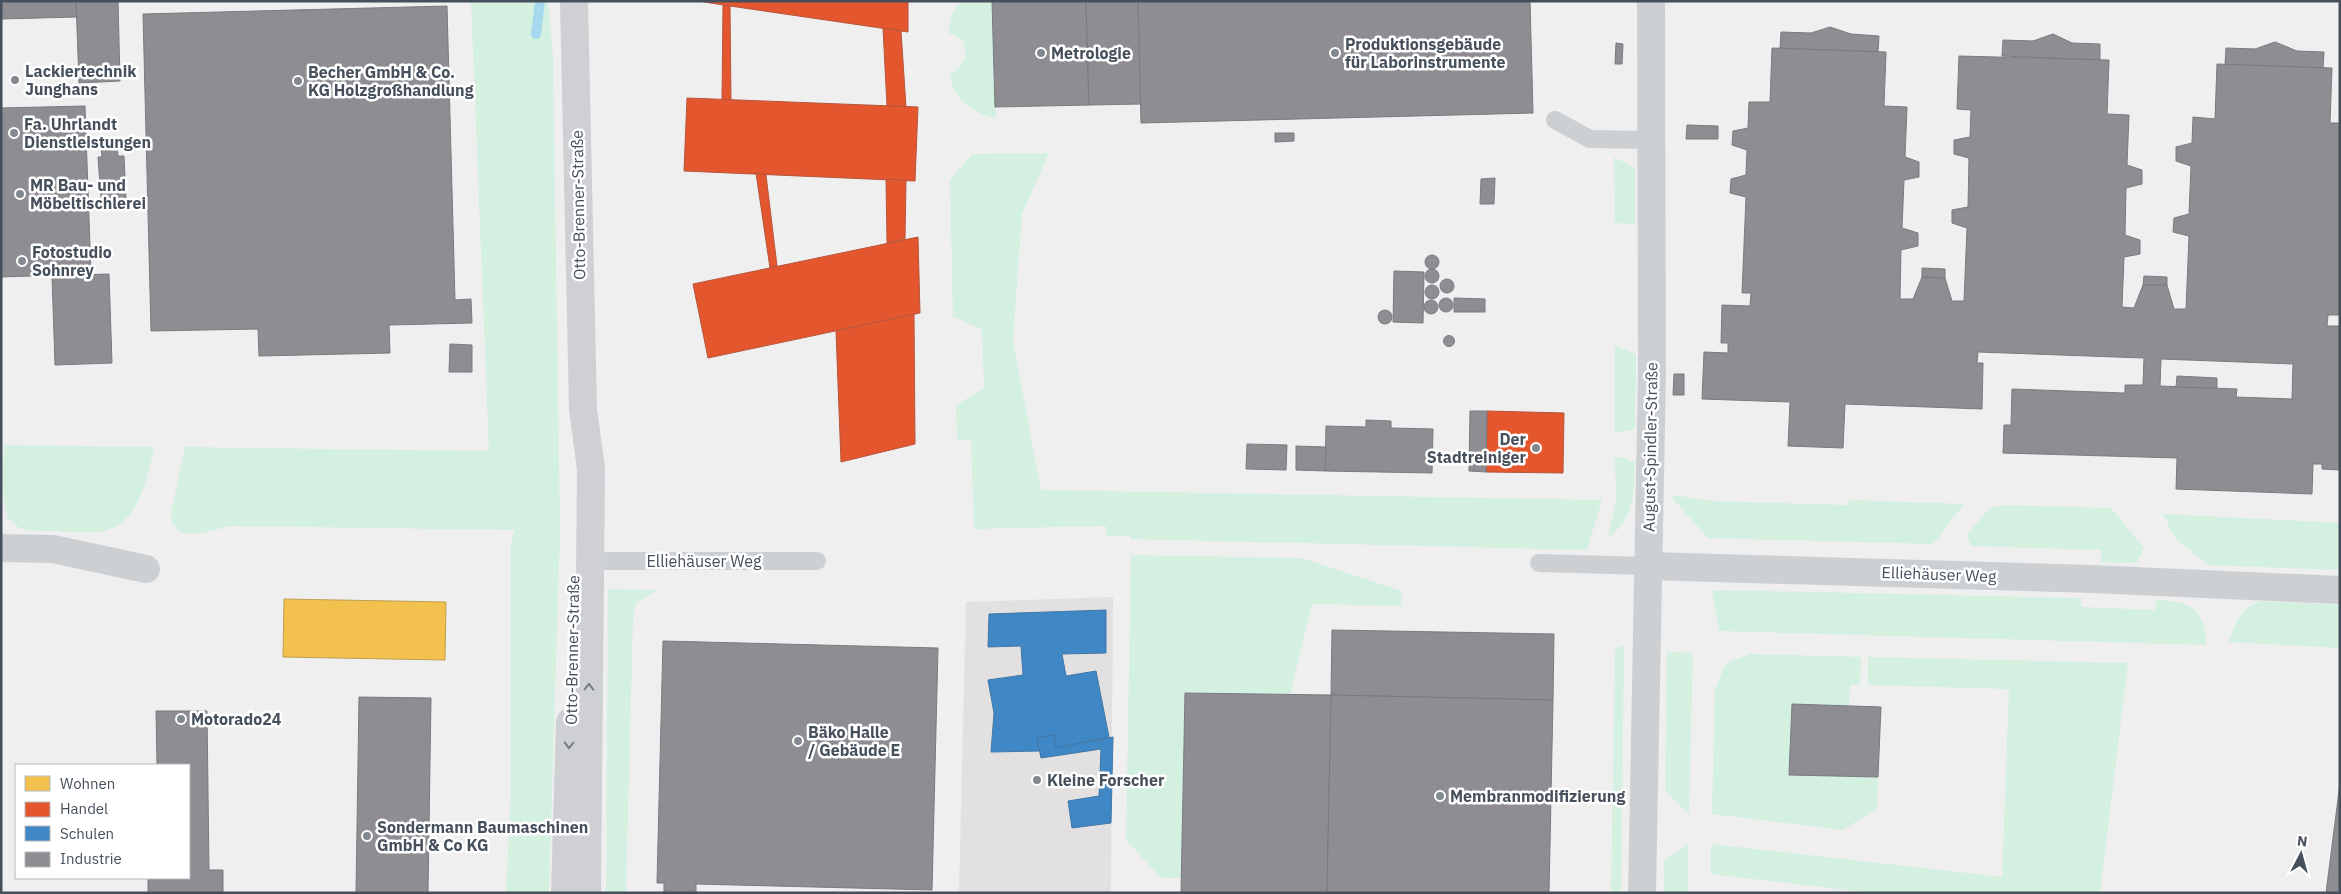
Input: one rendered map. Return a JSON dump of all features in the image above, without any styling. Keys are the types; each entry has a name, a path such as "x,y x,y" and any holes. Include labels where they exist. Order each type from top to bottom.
{"main road":[{"name":"Otto-Brenner-Straße","path":"574,1 583,409 591,469 587,893"},
{"name":"Otto-Brenner-Straße","path":"565,893 573,623 575,468 583,409"}],"street":[{"name":"August-Spindler-Straße","path":"1642,893 1652,373 1651,1"},
{"path":"1,548 52,549 146,569"},
{"name":"Elliehäuser Weg","path":"1648,566 2092,579 2340,590"}],"lane":[{"path":"1555,120 1590,139 1651,140"},
{"name":"Elliehäuser Weg","path":"590,561 817,561"},
{"name":"Elliehäuser Weg","path":"1538,563 1648,566"}],"shaded area":[{"name":"Kleine Forscher","path":"1113,597 1111,893 959,893 966,602"}],"green space":[{"path":"471,1 548,1 553,57 560,531 549,893 506,893 511,789 511,545 515,530 229,526 204,533 181,533 172,523 171,513 185,447 489,451"},
{"path":"962,1 992,1 996,118 972,109 960,97 952,82 950,74 962,64 965,55 963,40 949,33 952,15"},
{"path":"1049,153 1022,214 1013,341 1041,490 1602,500 1587,550 1130,539 1130,536 1106,536 1106,526 974,529 971,439 957,440 956,405 984,388 982,330 953,316 950,180 972,154"},
{"path":"1614,157 1635,168 1635,224 1615,223"},
{"path":"1615,346 1636,354 1635,429 1615,433"},
{"path":"4,445 155,447 145,484 134,508 127,518 117,526 105,531 86,532 35,531 19,527 10,520 4,495"},
{"path":"1615,457 1625,458 1635,463 1634,485 1628,513 1617,530 1608,538 1616,500"},
{"path":"1673,495 1712,501 1847,505 1850,500 1964,504 1933,544 1708,538 1673,499"},
{"path":"2002,505 2111,508 2144,548 2137,563 2101,562 2101,550 1971,546 1967,535 1989,509"},
{"path":"2163,514 2340,523 2340,570 2208,565 2175,538"},
{"path":"1131,555 1301,558 1402,591 1401,606 1312,604 1290,695 1185,693 1181,878 1161,878 1126,840"},
{"path":"608,589 659,590 636,603 633,618 626,893 606,893"},
{"path":"1712,591 2081,598 2081,607 2155,610 2156,600 2178,602 2194,609 2199,615 2203,622 2206,645 1719,631"},
{"path":"2259,601 2340,605 2340,648 2229,642 2242,613"},
{"path":"1624,646 1621,893 1611,893 1615,651 1619,647"},
{"path":"1667,652 1693,653 1689,814 1665,791"},
{"path":"1751,654 1861,657 1860,685 1850,685 1849,706 1792,705 1789,774 1878,777 1877,808 1843,830 1712,814 1715,690 1726,663"},
{"path":"1868,657 2128,663 2100,893 1872,893 1711,874 1711,844 2002,877 2009,689 1868,685"},
{"path":"1688,845 1688,893 1664,893 1664,861"}],"building: Wohnen":[{"path":"284,599 446,602 445,660 283,657"}],"building: Handel":[{"path":"698,1 908,1 908,32 730,6"},
{"path":"723,5 730,6 731,100 722,99"},
{"path":"883,28 901,31 906,107 887,106"},
{"path":"687,98 918,107 915,181 684,171"},
{"path":"756,173 766,175 777,266 770,268"},
{"path":"886,179 906,180 905,239 887,243"},
{"path":"918,237 920,313 708,358 693,284"},
{"path":"914,314 915,444 841,462 836,331"},
{"path":"1487,411 1564,413 1563,473 1486,472"}],"building: Schulen":[{"path":"1106,610 1106,653 1062,654 1066,676 1096,671 1109,737 1056,748 1054,735 1037,738 1040,751 991,752 994,713 988,680 1023,675 1021,646 988,647 989,614"},
{"path":"1054,735 1056,748 1113,737 1111,823 1072,828 1068,801 1099,796 1101,749 1041,758 1037,738"}],"building: Industrie":[{"path":"1,1 76,1 77,17 1,19"},
{"path":"76,1 118,1 120,81 79,83"},
{"name":"Metrologie","path":"992,1 1086,1 1089,105 995,107"},
{"path":"1086,1 1138,1 1141,104 1089,105"},
{"name":"Produktionsgebäude für Laborinstrumente","path":"1138,1 1530,1 1533,113 1141,123"},
{"path":"447,6 455,300 471,299 472,323 389,325 390,353 259,356 258,329 151,331 143,14"},
{"path":"1830,27 1851,34 1879,36 1878,52 1780,48 1781,32 1811,33"},
{"path":"2053,34 2072,43 2100,44 2100,60 2002,56 2003,40 2033,41"},
{"path":"2275,42 2297,51 2324,52 2323,68 2225,65 2226,48 2255,49"},
{"path":"1616,43 1623,44 1622,64 1615,64"},
{"path":"1772,48 1886,52 1884,106 1907,107 1905,157 1919,162 1919,177 1904,180 1902,228 1918,233 1918,246 1901,250 1900,299 1913,299 1922,277 1945,278 1952,301 1964,301 1967,228 1952,223 1952,210 1968,207 1969,158 1954,154 1954,140 1970,137 1971,110 1957,109 1959,56 2109,60 2107,114 2129,115 2127,165 2142,170 2142,184 2126,188 2125,235 2140,240 2140,254 2124,257 2122,307 2134,308 2143,285 2167,285 2174,309 2186,309 2189,236 2173,232 2174,218 2189,214 2191,166 2176,161 2176,147 2192,143 2193,117 2215,119 2217,64 2332,68 2330,123 2340,123 2340,315 2328,315 2327,326 2340,326 2340,470 2322,469 2322,464 2313,464 2312,494 2176,489 2177,458 2003,453 2004,425 2011,425 2012,389 2125,393 2125,385 2143,385 2144,358 1978,352 1977,363 1983,363 1982,409 1845,404 1843,448 1788,446 1790,402 1702,399 1704,352 1728,353 1728,343 1721,343 1722,305 1750,306 1751,293 1742,293 1746,197 1730,193 1731,179 1746,175 1747,150 1732,145 1733,131 1748,128 1749,102 1770,102","holes":["2161,359 2293,364 2292,399 2236,397 2237,389 2160,386"]},
{"path":"85,106 91,274 1,277 1,108"},
{"path":"1687,125 1718,126 1718,139 1686,139"},
{"path":"1275,133 1294,133 1294,141 1275,142"},
{"path":"117,143 118,156 124,156 126,198 101,199 98,157 102,157 101,144"},
{"path":"1495,178 1494,204 1480,204 1481,179"},
{"path":"1432,255 1437,257 1439,262 1437,267 1432,269 1427,267 1425,262 1427,257"},
{"path":"1922,268 1945,269 1945,278 1922,277"},
{"path":"1432,269 1437,271 1439,276 1437,281 1432,283 1427,281 1425,276 1427,271"},
{"path":"1394,271 1424,272 1423,323 1393,322"},
{"path":"109,274 112,363 55,365 52,276"},
{"path":"2144,276 2167,277 2167,285 2143,285"},
{"path":"1447,279 1452,281 1454,286 1452,291 1447,293 1442,291 1440,286 1442,281"},
{"path":"1432,285 1437,287 1439,292 1437,297 1432,299 1427,297 1425,292 1427,287"},
{"path":"1446,298 1451,300 1453,305 1451,310 1446,312 1441,310 1439,305 1441,300"},
{"path":"1454,298 1485,299 1485,312 1454,312"},
{"path":"1431,300 1436,302 1438,307 1436,312 1431,314 1426,312 1424,307 1426,302"},
{"path":"1385,310 1390,312 1392,317 1390,322 1385,324 1380,322 1378,317 1380,312"},
{"path":"1447,336 1451,336 1454,341 1453,345 1447,346 1444,343 1444,339"},
{"path":"450,344 472,345 472,372 449,372"},
{"path":"1674,374 1684,374 1684,395 1673,395"},
{"path":"2177,376 2217,378 2217,388 2176,387"},
{"path":"1470,411 1487,411 1486,472 1469,471"},
{"path":"1366,420 1391,421 1391,428 1433,429 1432,473 1325,471 1326,426 1366,427"},
{"path":"1247,444 1287,445 1286,470 1246,469"},
{"path":"1296,446 1326,447 1325,471 1296,470"},
{"path":"1332,630 1554,634 1553,700 1331,695"},
{"name":"Bäko Halle / Gebäude E","path":"663,641 938,648 932,890 696,884 696,893 664,893 664,883 657,883"},
{"path":"1185,693 1331,695 1327,893 1181,893"},
{"name":"Membranmodifizierung","path":"1331,695 1553,700 1549,893 1327,893"},
{"path":"359,697 431,698 428,893 356,893"},
{"path":"1792,704 1881,707 1878,777 1789,775"},
{"path":"156,711 207,711 209,870 223,870 223,893 148,893 148,879 190,879 190,764 157,764"},
{"path":"2340,783 2340,893 2326,893"}],"waterway":[{"path":"536,34 540,1"}],"place":[{"name":"Metrologie","path":"1041,53"},
{"name":"Produktionsgebäude für Laborinstrumente","path":"1335,53"},
{"name":"Lackiertechnik Junghans","path":"15,80"},
{"name":"Becher GmbH & Co. KG Holzgroßhandlung","path":"298,81"},
{"name":"Fa. Uhrlandt Dienstleistungen","path":"14,133"},
{"name":"MR Bau- und Möbeltischlerei","path":"20,194"},
{"name":"Fotostudio Sohnrey","path":"22,261"},
{"name":"Der Stadtreiniger","path":"1536,448"},
{"name":"Motorado24","path":"181,719"},
{"name":"Bäko Halle / Gebäude E","path":"798,741"},
{"name":"Kleine Forscher","path":"1037,780"},
{"name":"Membranmodifizierung","path":"1440,796"},
{"name":"Sondermann Baumaschinen GmbH & Co KG","path":"367,836"}]}
